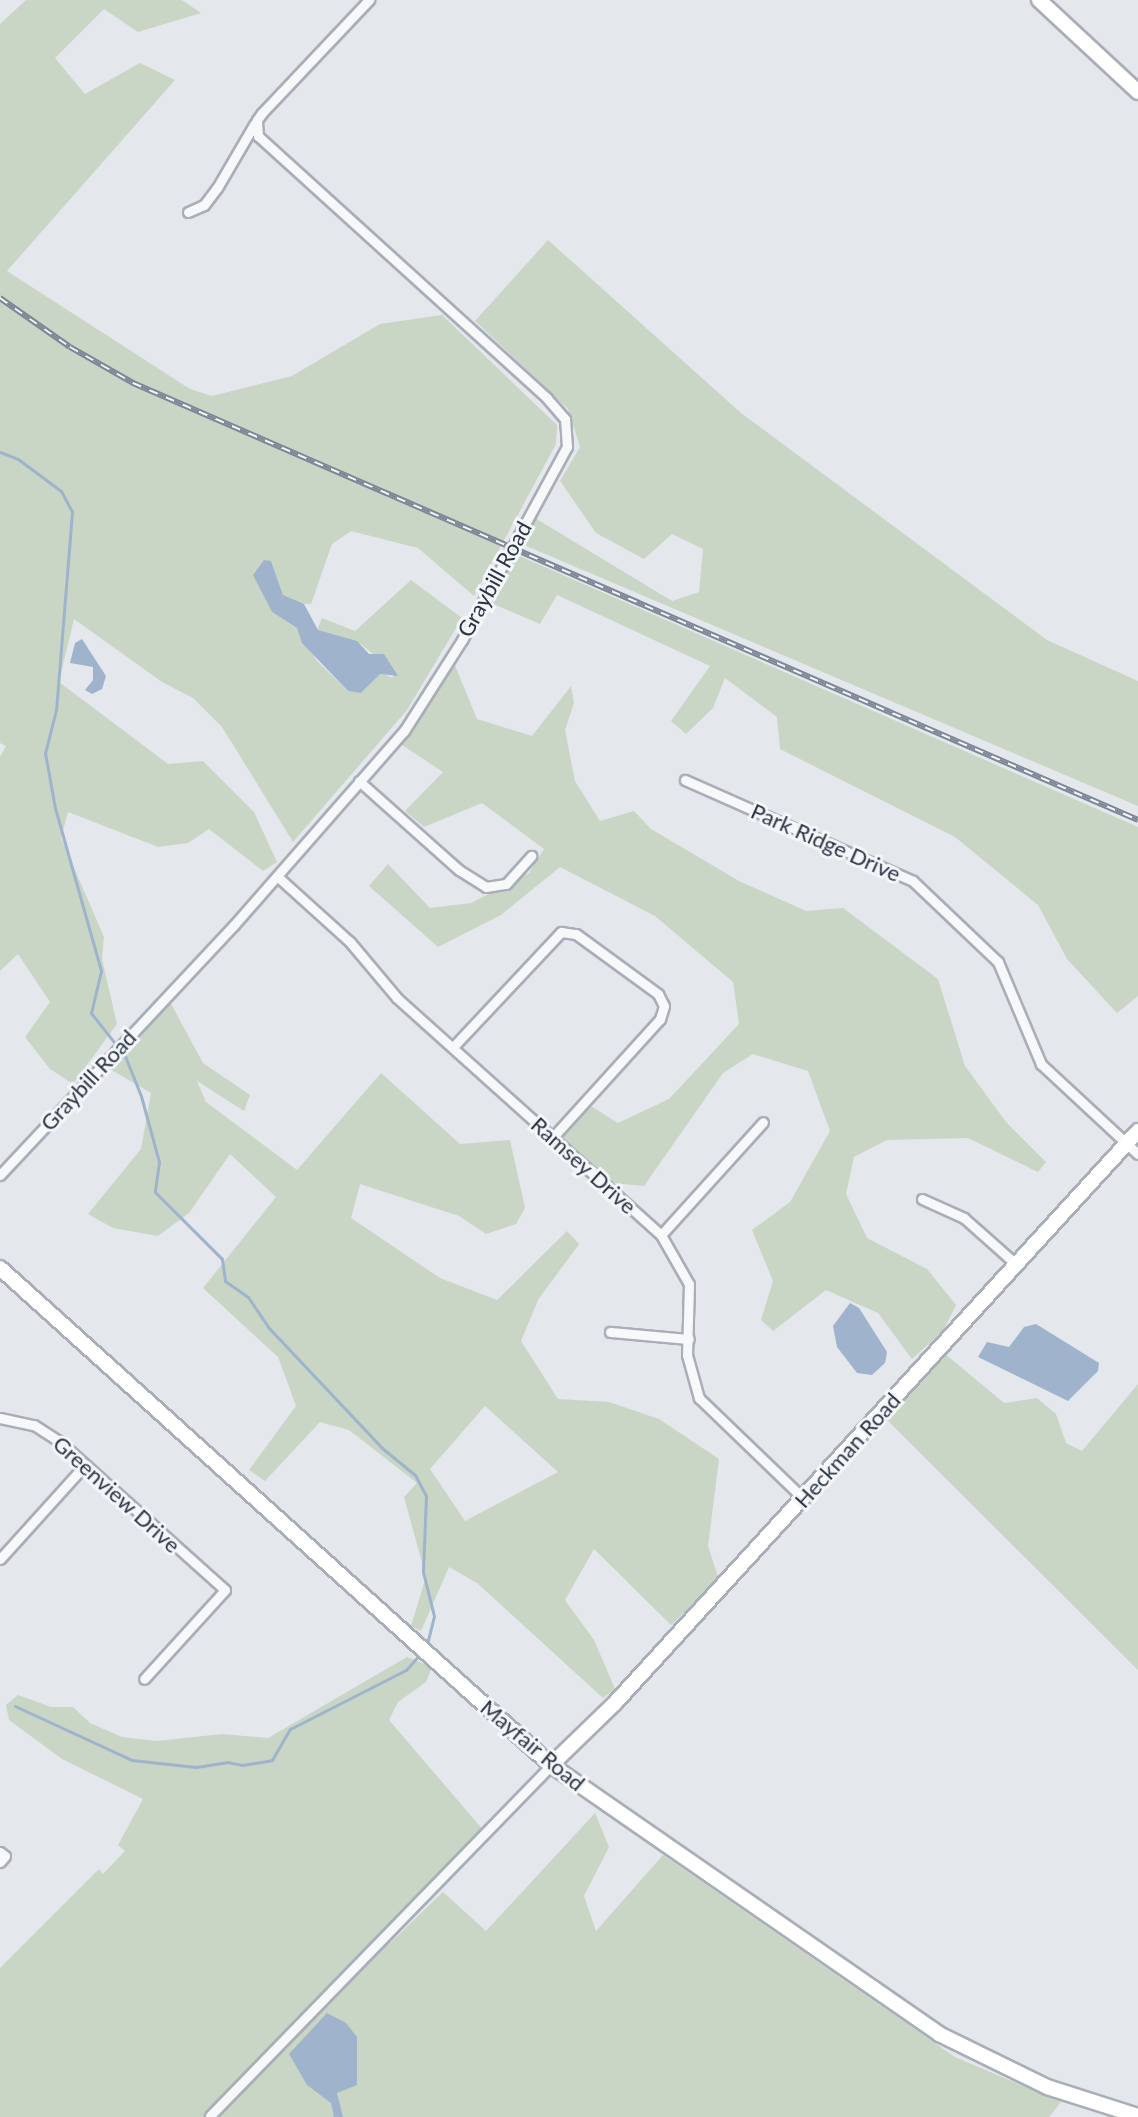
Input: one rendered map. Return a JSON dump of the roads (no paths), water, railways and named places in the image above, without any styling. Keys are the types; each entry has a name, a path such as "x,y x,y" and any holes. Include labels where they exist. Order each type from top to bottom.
{"street":[{"path":"188,212 204,205 257,120 369,0"},
{"path":"1039,0 1138,92"},
{"name":"Graybill Road","path":"0,1175 278,877 404,731 462,640 567,447 568,429 547,398 281,159 258,136 257,120"},
{"name":"Park Ridge Drive","path":"685,780 913,881 998,962 1041,1064 1135,1143"},
{"path":"359,781 459,870 486,887 506,884 531,856"},
{"name":"Ramsey Drive","path":"278,877 453,1047 661,1235 689,1284 689,1370 707,1409 803,1498"},
{"path":"453,1047 561,932 576,934 658,994 664,1006 660,1019 552,1138"},
{"path":"661,1235 763,1122"},
{"name":"Heckman Road","path":"551,1765 615,1703 1017,1265 1135,1143"},
{"path":"922,1199 964,1218 1017,1265"},
{"name":"Mayfair Road","path":"0,1268 551,1765 939,2034 1047,2087 1138,2116"},
{"path":"610,1332 689,1339"},
{"name":"Greenview Drive","path":"0,1418 48,1433 225,1590 144,1679"},
{"path":"0,1559 85,1465"},
{"path":"210,2116 551,1765"}],"water":[{"path":"264,560 271,561 283,595 304,604 318,630 357,641 369,654 384,654 398,676 380,674 361,693 348,691 302,643 297,628 272,612 253,575"},
{"path":"82,639 106,676 102,689 92,694 85,690 93,680 93,667 70,663 75,643"},
{"path":"850,1303 859,1308 887,1352 885,1363 872,1375 857,1373 837,1347 833,1326"},
{"path":"1036,1324 1099,1363 1098,1371 1068,1401 978,1357 987,1342 1009,1347 1024,1327"},
{"path":"327,2013 346,2023 357,2037 357,2085 337,2093 343,2117 334,2117 331,2103 307,2085 289,2054"}],"waterway":[{"path":"0,452 18,459 61,491 72,512 56,710 45,753 55,808 101,971 91,1013 125,1056 141,1096 159,1162 155,1192 222,1259 225,1281 248,1297 268,1327 382,1448 415,1475 426,1496 423,1572 434,1616 426,1647"},
{"path":"15,1706 132,1760 196,1767 227,1762 242,1765 272,1760 290,1729 406,1670 421,1653"}],"railway":[{"path":"0,298 70,347 133,383 1138,820"}]}
